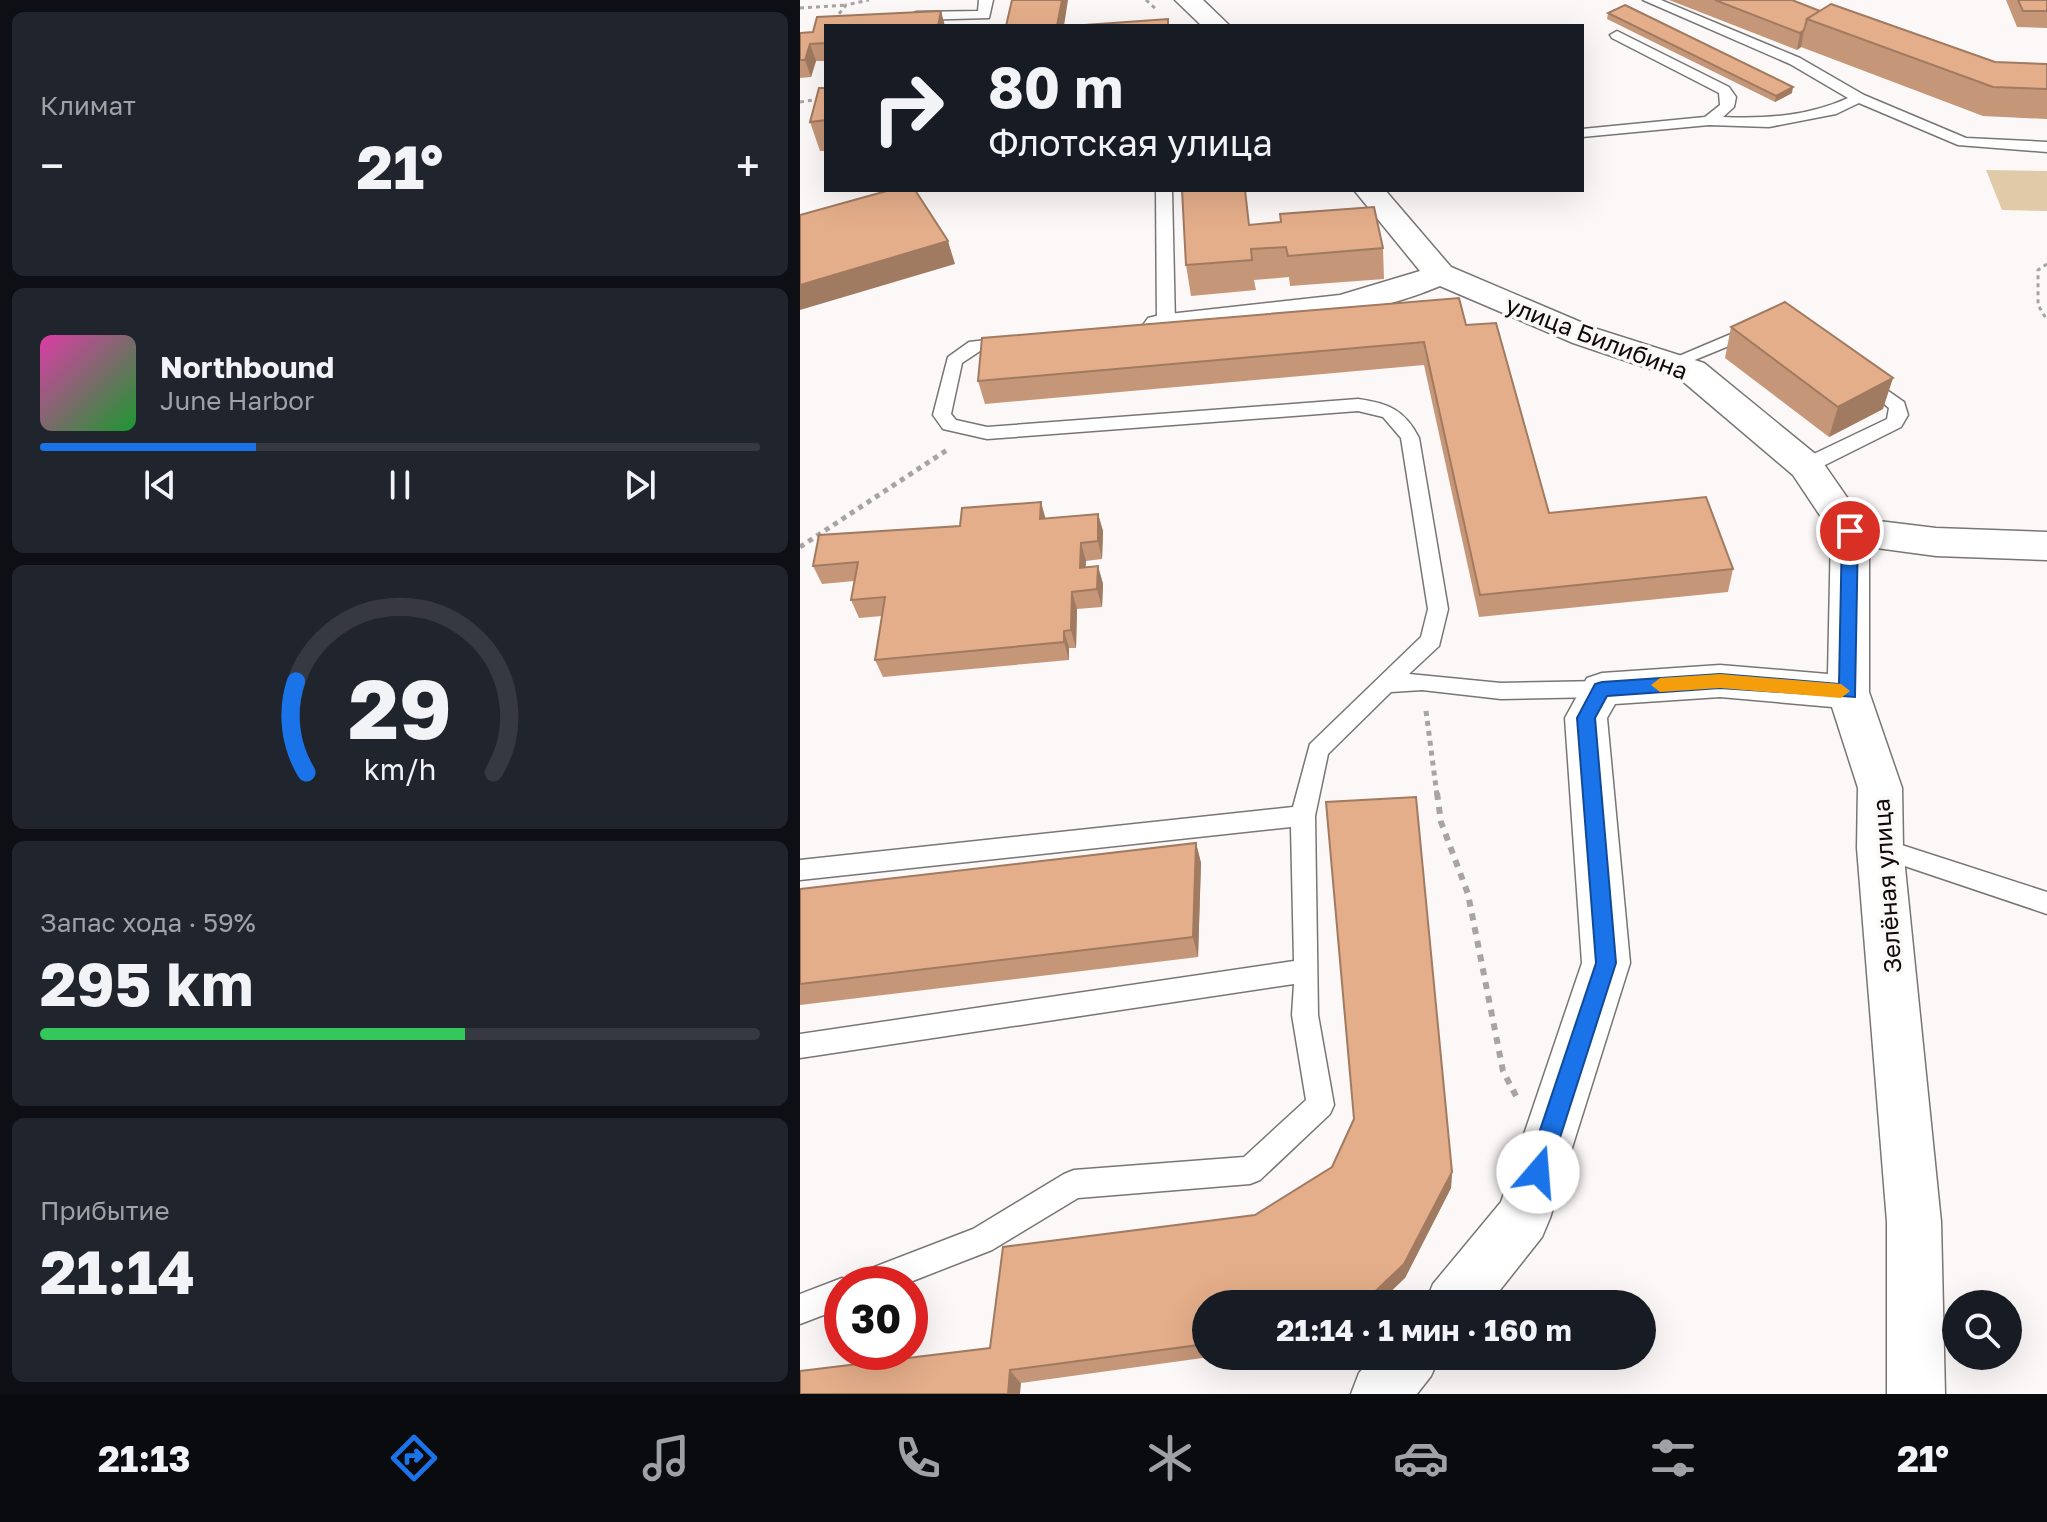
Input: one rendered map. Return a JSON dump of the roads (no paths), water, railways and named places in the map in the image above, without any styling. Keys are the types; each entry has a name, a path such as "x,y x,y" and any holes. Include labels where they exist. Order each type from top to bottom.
{"street":[{"path":"1188,0 1215,24"},
{"name":"улица Билибина","path":"1371,192 1440,274 1585,336 1692,371 1806,466 1850,531"},
{"path":"1150,326 1361,302 1415,286 1440,274"},
{"path":"1850,531 1936,542 2047,546"},
{"name":"Зелёная улица","path":"1850,531 1848,692 1880,788 1880,848 1914,1222 1916,1394"},
{"path":"1464,1290 1523,1218 1606,963 1586,718 1602,689 1720,681 1848,692"},
{"path":"1380,1394 1400,1370"}],"lane":[{"path":"834,20 984,15 986,0"},
{"path":"1650,0 1795,61 1859,98 1963,142 2047,147"},
{"path":"1617,35 1724,90 1729,97 1727,107 1709,121"},
{"path":"1584,133 1709,121 1769,123 1831,111 1859,98"},
{"path":"1150,326 1164,192"},
{"path":"1669,364 1767,323 1780,323"},
{"path":"913,1266 982,1240 1074,1184 1250,1170 1320,1105 1305,1015 1307,971 1303,816 1318,750 1431,640 1438,609 1410,438 1402,419 1380,407 1358,405 970,432 950,425 942,415 954,361 975,346 1029,340"},
{"path":"1806,466 1894,423 1899,415 1898,406 1852,371"},
{"path":"1384,684 1422,682 1501,691 1602,689"},
{"path":"800,870 1303,816"},
{"path":"1880,848 2047,903"},
{"path":"800,1046 1307,971"},
{"path":"800,1309 824,1300"}]}
